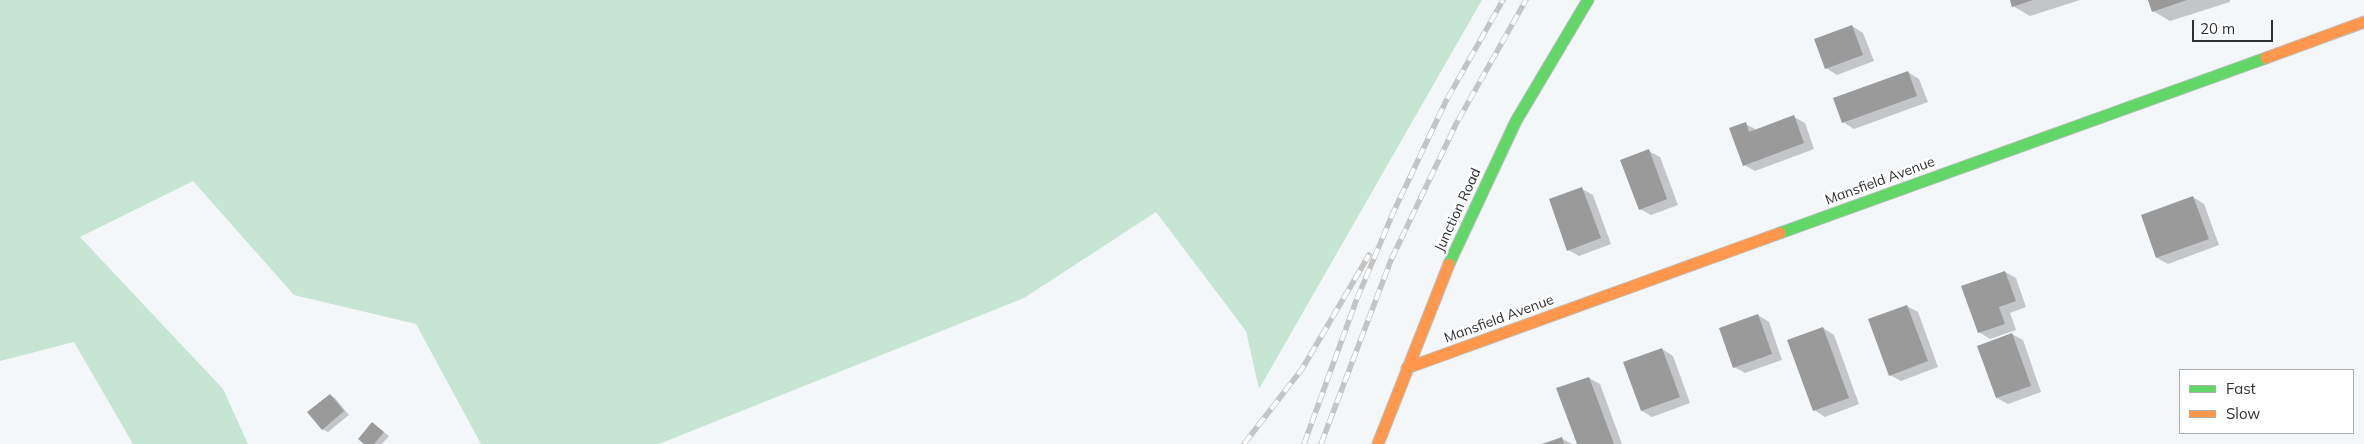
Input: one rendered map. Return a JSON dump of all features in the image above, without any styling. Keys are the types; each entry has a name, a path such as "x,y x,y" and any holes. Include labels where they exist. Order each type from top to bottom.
{"street":[{"name":"Junction Road","path":"1378,444 1439,286 1516,121 1588,0"},
{"name":"Mansfield Avenue","path":"1407,368 2364,22"}],"green space":[{"path":"0,0 1482,0 1259,389 1246,331 1156,212 1024,298 659,444 481,444 416,324 294,295 193,181 80,237 223,389 248,444 133,444 74,342 0,361"}],"building":[{"path":"2010,0 2033,0 2012,7"},
{"path":"2148,0 2187,0 2152,12"},
{"path":"1852,25 1863,55 1825,69 1814,39"},
{"path":"1908,71 1917,96 1842,123 1833,98"},
{"path":"1794,115 1804,143 1743,166 1729,128 1746,122 1749,132"},
{"path":"1649,149 1667,199 1639,210 1620,160"},
{"path":"1582,187 1601,238 1567,251 1549,199"},
{"path":"2193,196 2209,239 2156,258 2141,215"},
{"path":"2005,271 2016,301 1999,307 2005,324 1978,333 1961,286"},
{"path":"1907,305 1928,361 1889,376 1868,319"},
{"path":"1758,314 1772,354 1733,368 1719,328"},
{"path":"1823,327 1849,398 1813,411 1787,340"},
{"path":"2012,333 2031,386 1996,398 1977,346"},
{"path":"1662,348 1680,397 1641,411 1623,362"},
{"path":"1589,377 1614,444 1577,444 1556,388"},
{"path":"330,394 344,411 322,430 307,412"},
{"path":"372,422 384,432 374,444 364,444 358,439"},
{"path":"1562,437 1564,444 1542,444"}],"railway":[{"path":"1304,444 1356,301 1393,213 1446,101 1503,0"},
{"path":"1321,444 1391,260 1456,124 1526,0"},
{"path":"1244,444 1302,369 1369,255"}],"traffic: fast":[{"path":"1449,264 1516,121 1588,0"},
{"path":"1780,233 2266,58"}],"traffic: slow":[{"path":"2266,58 2364,22"},
{"path":"1407,368 1780,233"},
{"path":"1378,444 1449,264"}]}
